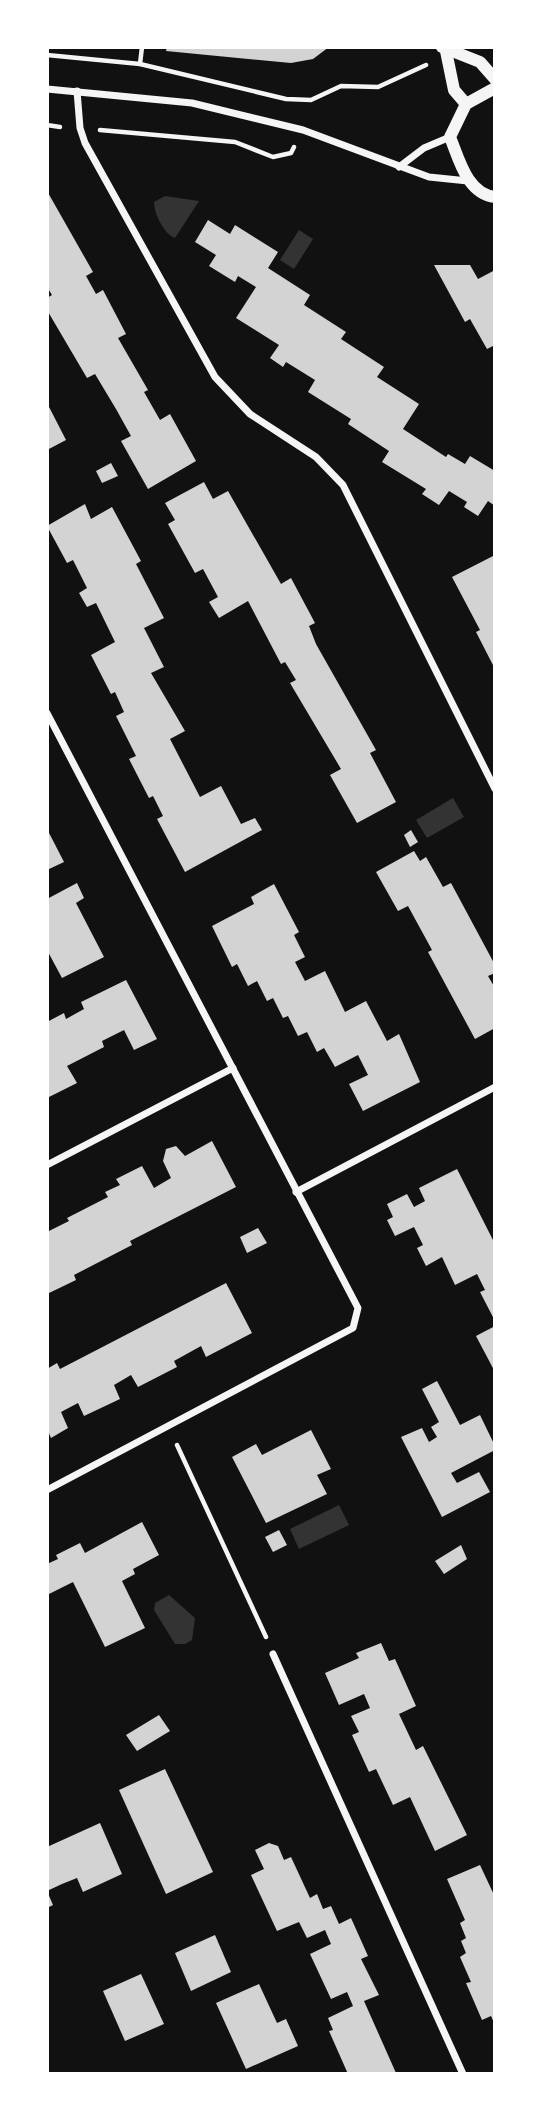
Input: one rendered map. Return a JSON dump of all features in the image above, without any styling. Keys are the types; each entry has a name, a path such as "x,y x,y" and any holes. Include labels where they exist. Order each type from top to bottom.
{"street":[{"path":"444,49 480,62 495,79"},
{"path":"444,49 454,90 466,104"},
{"path":"399,167 424,148 450,137 466,104 495,88"},
{"path":"47,89 192,103 303,130 429,177 468,181"},
{"path":"76,91 80,128 215,377 250,414 316,457 343,485 495,789"},
{"path":"450,137 468,181 487,196 495,197"},
{"path":"47,713 358,1308 353,1328 47,1490"},
{"path":"47,1165 233,1068"},
{"path":"296,1192 495,1087"},
{"path":"273,1654 463,2074"}],"path":[{"path":"140,64 142,47"},
{"path":"47,55 140,64 286,99 311,100 341,86 378,87 408,75 444,49"},
{"path":"47,125 235,142 272,157 291,153 303,130 311,100"},
{"path":"168,1427 273,1654"}],"shaded area":[{"path":"165,196 199,201 175,238 164,228 154,207 154,202"},
{"path":"299,230 313,239 294,269 280,260"},
{"path":"453,798 464,817 427,838 416,820"},
{"path":"339,1505 349,1525 299,1549 290,1529"},
{"path":"169,1595 195,1618 192,1640 185,1644 175,1644 154,1610 155,1603"}],"building":[{"path":"167,47 329,47 313,59 291,63 166,51"},
{"path":"47,191 93,272 86,276 96,294 103,290 126,334 118,338 148,390 144,392 160,420 170,414 196,461 148,489 121,441 131,436 116,409 95,374 87,378 47,310 47,298 52,295 47,287"},
{"path":"208,220 230,234 235,225 278,252 268,268 310,295 304,305 346,332 341,339 384,367 377,377 419,404 403,429 446,457 448,454 465,464 470,456 495,471 495,506 488,501 478,516 464,507 467,502 449,491 439,505 422,494 426,489 382,462 389,451 348,424 351,419 308,392 315,380 286,362 283,367 270,358 279,345 236,318 256,287 238,276 235,282 209,266 216,255 195,242"},
{"path":"434,265 470,265 478,279 495,270 495,345 487,349 470,319 465,322"},
{"path":"47,403 66,440 47,450"},
{"path":"111,463 118,476 102,483 96,471"},
{"path":"204,482 213,499 228,491 281,584 291,578 315,623 309,626 316,644 376,750 370,753 396,802 357,823 330,775 341,769 290,683 296,680 285,662 281,664 248,601 219,618 209,602 218,597 203,569 195,573 168,524 175,520 165,503"},
{"path":"85,504 91,519 112,507 141,561 136,564 164,618 144,628 164,667 151,673 185,731 170,739 200,797 221,786 241,824 255,818 262,830 185,872 157,819 163,816 153,796 149,798 129,759 136,756 116,716 124,712 115,692 111,694 91,655 115,642 96,603 87,607 79,593 87,588 73,560 67,563 47,526"},
{"path":"495,555 495,669 476,632 480,630 452,577"},
{"path":"47,829 64,862 47,870"},
{"path":"411,830 418,842 410,847 404,835"},
{"path":"414,851 420,861 426,857 443,887 451,883 495,965 495,973 488,976 495,988 495,1028 475,1039 428,952 432,950 408,906 398,911 376,872"},
{"path":"77,883 84,898 76,903 104,957 62,978 47,950 47,899"},
{"path":"274,884 299,932 294,935 305,957 295,962 305,981 325,971 345,1012 366,1001 387,1041 399,1034 420,1082 363,1111 349,1084 368,1075 358,1055 335,1067 324,1048 317,1052 307,1032 298,1036 288,1016 283,1018 273,998 267,1001 257,981 248,986 237,964 232,967 212,926 254,904 251,897"},
{"path":"126,980 157,1039 134,1050 124,1030 102,1041 104,1047 67,1066 77,1083 47,1098 47,1022 64,1013 66,1019 84,1009 81,1002"},
{"path":"212,1141 236,1187 130,1241 132,1245 74,1275 76,1280 47,1294 47,1232 69,1221 67,1218 108,1197 105,1192 120,1185 116,1179 142,1166 154,1188 171,1178 163,1161 166,1149 176,1146 185,1156"},
{"path":"457,1169 495,1244 495,1321 480,1292 485,1290 477,1274 455,1285 442,1257 426,1266 417,1248 423,1245 414,1227 395,1236 387,1220 393,1217 387,1204 407,1194 414,1207 425,1201 419,1188"},
{"path":"258,1228 267,1243 247,1253 240,1237"},
{"path":"226,1283 252,1333 206,1357 201,1346 174,1361 177,1367 138,1387 131,1375 114,1385 120,1399 84,1416 78,1403 61,1412 68,1428 51,1438 47,1429 47,1369 57,1363 60,1369"},
{"path":"495,1326 495,1372 476,1336"},
{"path":"437,1381 460,1425 480,1415 495,1446 495,1450 451,1473 457,1483 479,1472 490,1492 442,1517 401,1437 422,1428 429,1442 437,1437 431,1427 439,1422 422,1389"},
{"path":"311,1430 331,1469 317,1475 327,1494 266,1523 232,1457 256,1444 262,1455"},
{"path":"142,1522 159,1555 133,1569 135,1574 122,1581 145,1628 105,1647 73,1582 49,1594 47,1564 58,1559 56,1555 80,1543 85,1553"},
{"path":"279,1530 287,1545 273,1552 265,1537"},
{"path":"461,1545 467,1559 444,1574 435,1561"},
{"path":"381,1643 389,1661 395,1659 416,1706 399,1714 416,1750 423,1746 467,1835 435,1851 410,1797 393,1805 376,1769 369,1772 352,1735 359,1732 351,1716 370,1708 364,1694 339,1705 325,1673 359,1658 356,1653"},
{"path":"159,1715 170,1731 137,1751 126,1735"},
{"path":"165,1769 213,1872 166,1894 119,1790"},
{"path":"100,1823 122,1874 83,1892 77,1878 47,1891 47,1847"},
{"path":"269,1843 278,1846 284,1860 291,1857 310,1898 317,1894 323,1909 331,1906 339,1924 351,1918 368,1956 361,1959 379,1995 364,2001 396,2073 348,2074 329,2031 333,2030 328,2018 353,2006 347,1992 331,1999 310,1954 331,1944 325,1930 307,1938 299,1922 277,1931 251,1875 264,1869 255,1850"},
{"path":"480,1865 495,1897 495,2025 491,2016 482,2020 466,1983 471,1982 460,1957 466,1953 461,1941 466,1938 460,1923 465,1920 447,1879"},
{"path":"47,1891 53,1905 47,1908"},
{"path":"215,1935 231,1972 191,1991 175,1953"},
{"path":"141,1974 164,2024 125,2041 103,1991"},
{"path":"259,1984 277,2023 286,2019 298,2046 246,2069 216,2003"}]}
